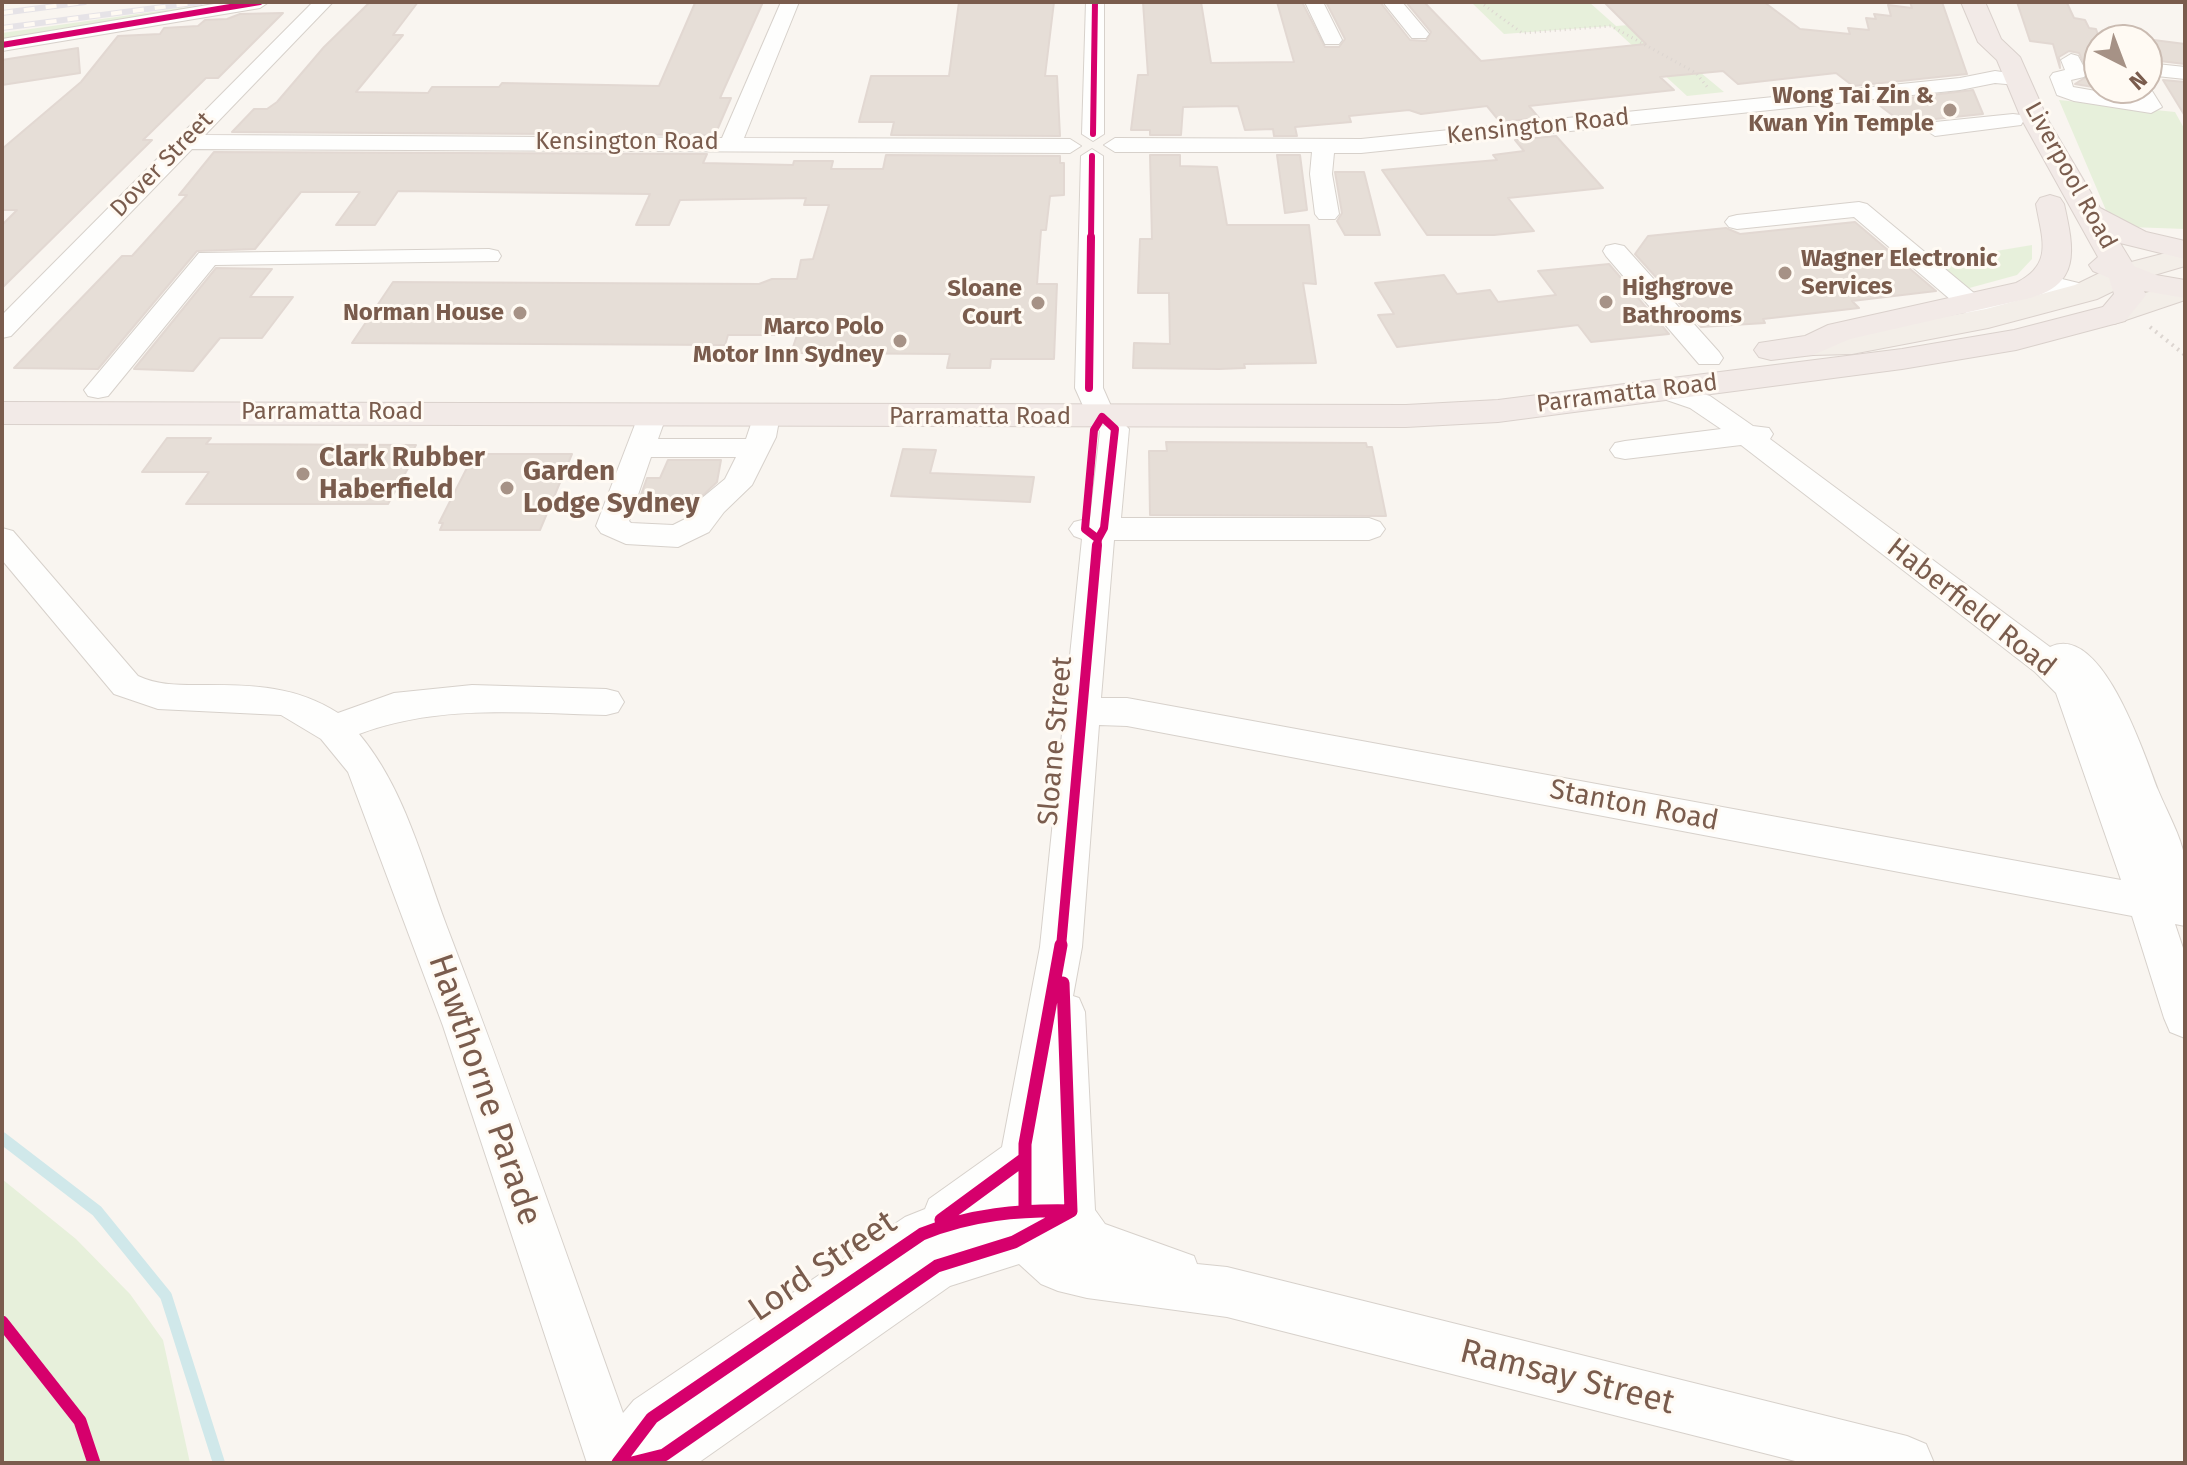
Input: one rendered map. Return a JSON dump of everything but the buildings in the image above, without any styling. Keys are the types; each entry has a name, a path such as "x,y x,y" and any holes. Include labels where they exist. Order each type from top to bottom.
{"highway":[{"name":"Liverpool Road","path":"1973,2 2005,68 2123,274 2130,295 2130,319"},
{"name":"Liverpool Road","path":"2005,68 2013,120 2050,204"},
{"path":"2050,204 2084,251 2123,274 2149,283 2185,289"},
{"name":"Parramatta Road","path":"2,391 1096,402 1406,416 1498,411 1662,389 1720,369 1813,345 1839,332 1978,310 2046,282 2052,276 2057,247 2050,204"},
{"path":"2090,214 2117,231 2145,243 2185,250"},
{"name":"Parramatta Road","path":"2,413 653,414 757,441 1096,402 1480,388 1720,369 1902,359 2130,319"}],"main road":[{"path":"1978,310 2086,292 2123,274 2185,257"},
{"name":"Parramatta Road","path":"2130,319 2185,289"}],"street":[{"path":"2,45 260,2"},
{"name":"Dover Street","path":"2,330 324,2"},
{"path":"731,142 790,2"},
{"name":"Sloane Street","path":"1046,1231 1061,947 1096,532 1092,145 1095,2"},
{"path":"1314,2 1332,40"},
{"path":"1392,2 1419,34"},
{"path":"2083,61 2064,59 2077,73 2060,77 2064,91 2083,99"},
{"name":"Kensington Road","path":"185,142 1361,146 1960,84 2005,68"},
{"path":"2163,71 2185,73"},
{"path":"1935,129 2013,120"},
{"path":"1324,145 1321,174 1327,214"},
{"path":"1737,222 1859,209 1978,310"},
{"path":"1615,251 1720,369"},
{"path":"98,390 208,258 489,256"},
{"name":"Haberfield Road","path":"1720,369 1722,399 1756,434 2047,663 2071,687 2185,1018"},
{"name":"Haberfield Road","path":"1662,389 1700,402 1756,434 2082,670 2098,688 2109,710 2185,909"},
{"path":"653,414 612,526 626,533 678,536 698,525 713,505 737,485 757,441"},
{"path":"1625,450 1756,434"},
{"path":"636,455 757,441"},
{"path":"1096,532 1369,529"},
{"name":"Hawthorne Parade","path":"2,539 135,692 281,701 308,712 334,729 363,764 378,796 464,1026 616,1463"},
{"path":"334,729 394,707 472,698 606,702"},
{"name":"Stanton Road","path":"1083,711 1127,712 2185,909"},
{"name":"Sloane Street","path":"1046,1231 1024,1159 1061,947"},
{"path":"939,1246 1024,1159"},
{"name":"Lord Street","path":"616,1463 652,1418 939,1246 1046,1231"},
{"name":"Ramsay Street","path":"1046,1231 1087,1274 1227,1292 1879,1460"},
{"name":"Lord Street","path":"632,1463 664,1455 937,1266 939,1246"}],"path":[{"path":"1480,2 1522,33 1611,26 1696,73 1714,95"},
{"path":"2130,319 2185,355"}],"green space":[{"path":"223,2 245,2 2,41 2,33"},
{"path":"1471,2 1589,2 1616,26 1642,24 1724,92 1687,96 1611,26 1504,34"},
{"path":"2059,100 2175,112 2185,130 2185,229 2130,227 2108,215"},
{"path":"2032,245 2032,259 2017,275 1962,290 1930,262"},
{"path":"2,1179 76,1239 130,1294 163,1340 190,1463 2,1463"}],"waterway":[{"path":"2,1138 97,1211 166,1296 219,1463"}],"railway":[{"path":"2,13 85,2"},
{"path":"2,28 201,2"}],"cycle path":[{"path":"2,45 260,2"},
{"path":"1093,134 1095,2"},
{"path":"1089,388 1092,156"},
{"path":"1025,1210 1025,1144 1061,947 1098,539 1104,528 1115,429 1102,417 1094,430 1085,529 1098,539"},
{"path":"1063,983 1071,1211"},
{"path":"941,1220 1024,1159"},
{"path":"618,1463 652,1418 922,1234 958,1221 995,1214 1071,1211"},
{"path":"632,1463 664,1455 937,1266 1014,1242 1071,1211"},
{"path":"2,1322 80,1421 94,1463"}],"place":[{"name":"Wong Tai Zin & Kwan Yin Temple","path":"1950,110"},
{"name":"Wagner Electronic Services","path":"1785,273"},
{"name":"Highgrove Bathrooms","path":"1606,302"},
{"name":"Sloane Court","path":"1038,303"},
{"name":"Norman House","path":"520,313"},
{"name":"Marco Polo Motor Inn Sydney","path":"900,341"},
{"name":"Clark Rubber Haberfield","path":"303,474"},
{"name":"Garden Lodge Sydney","path":"507,488"}]}
